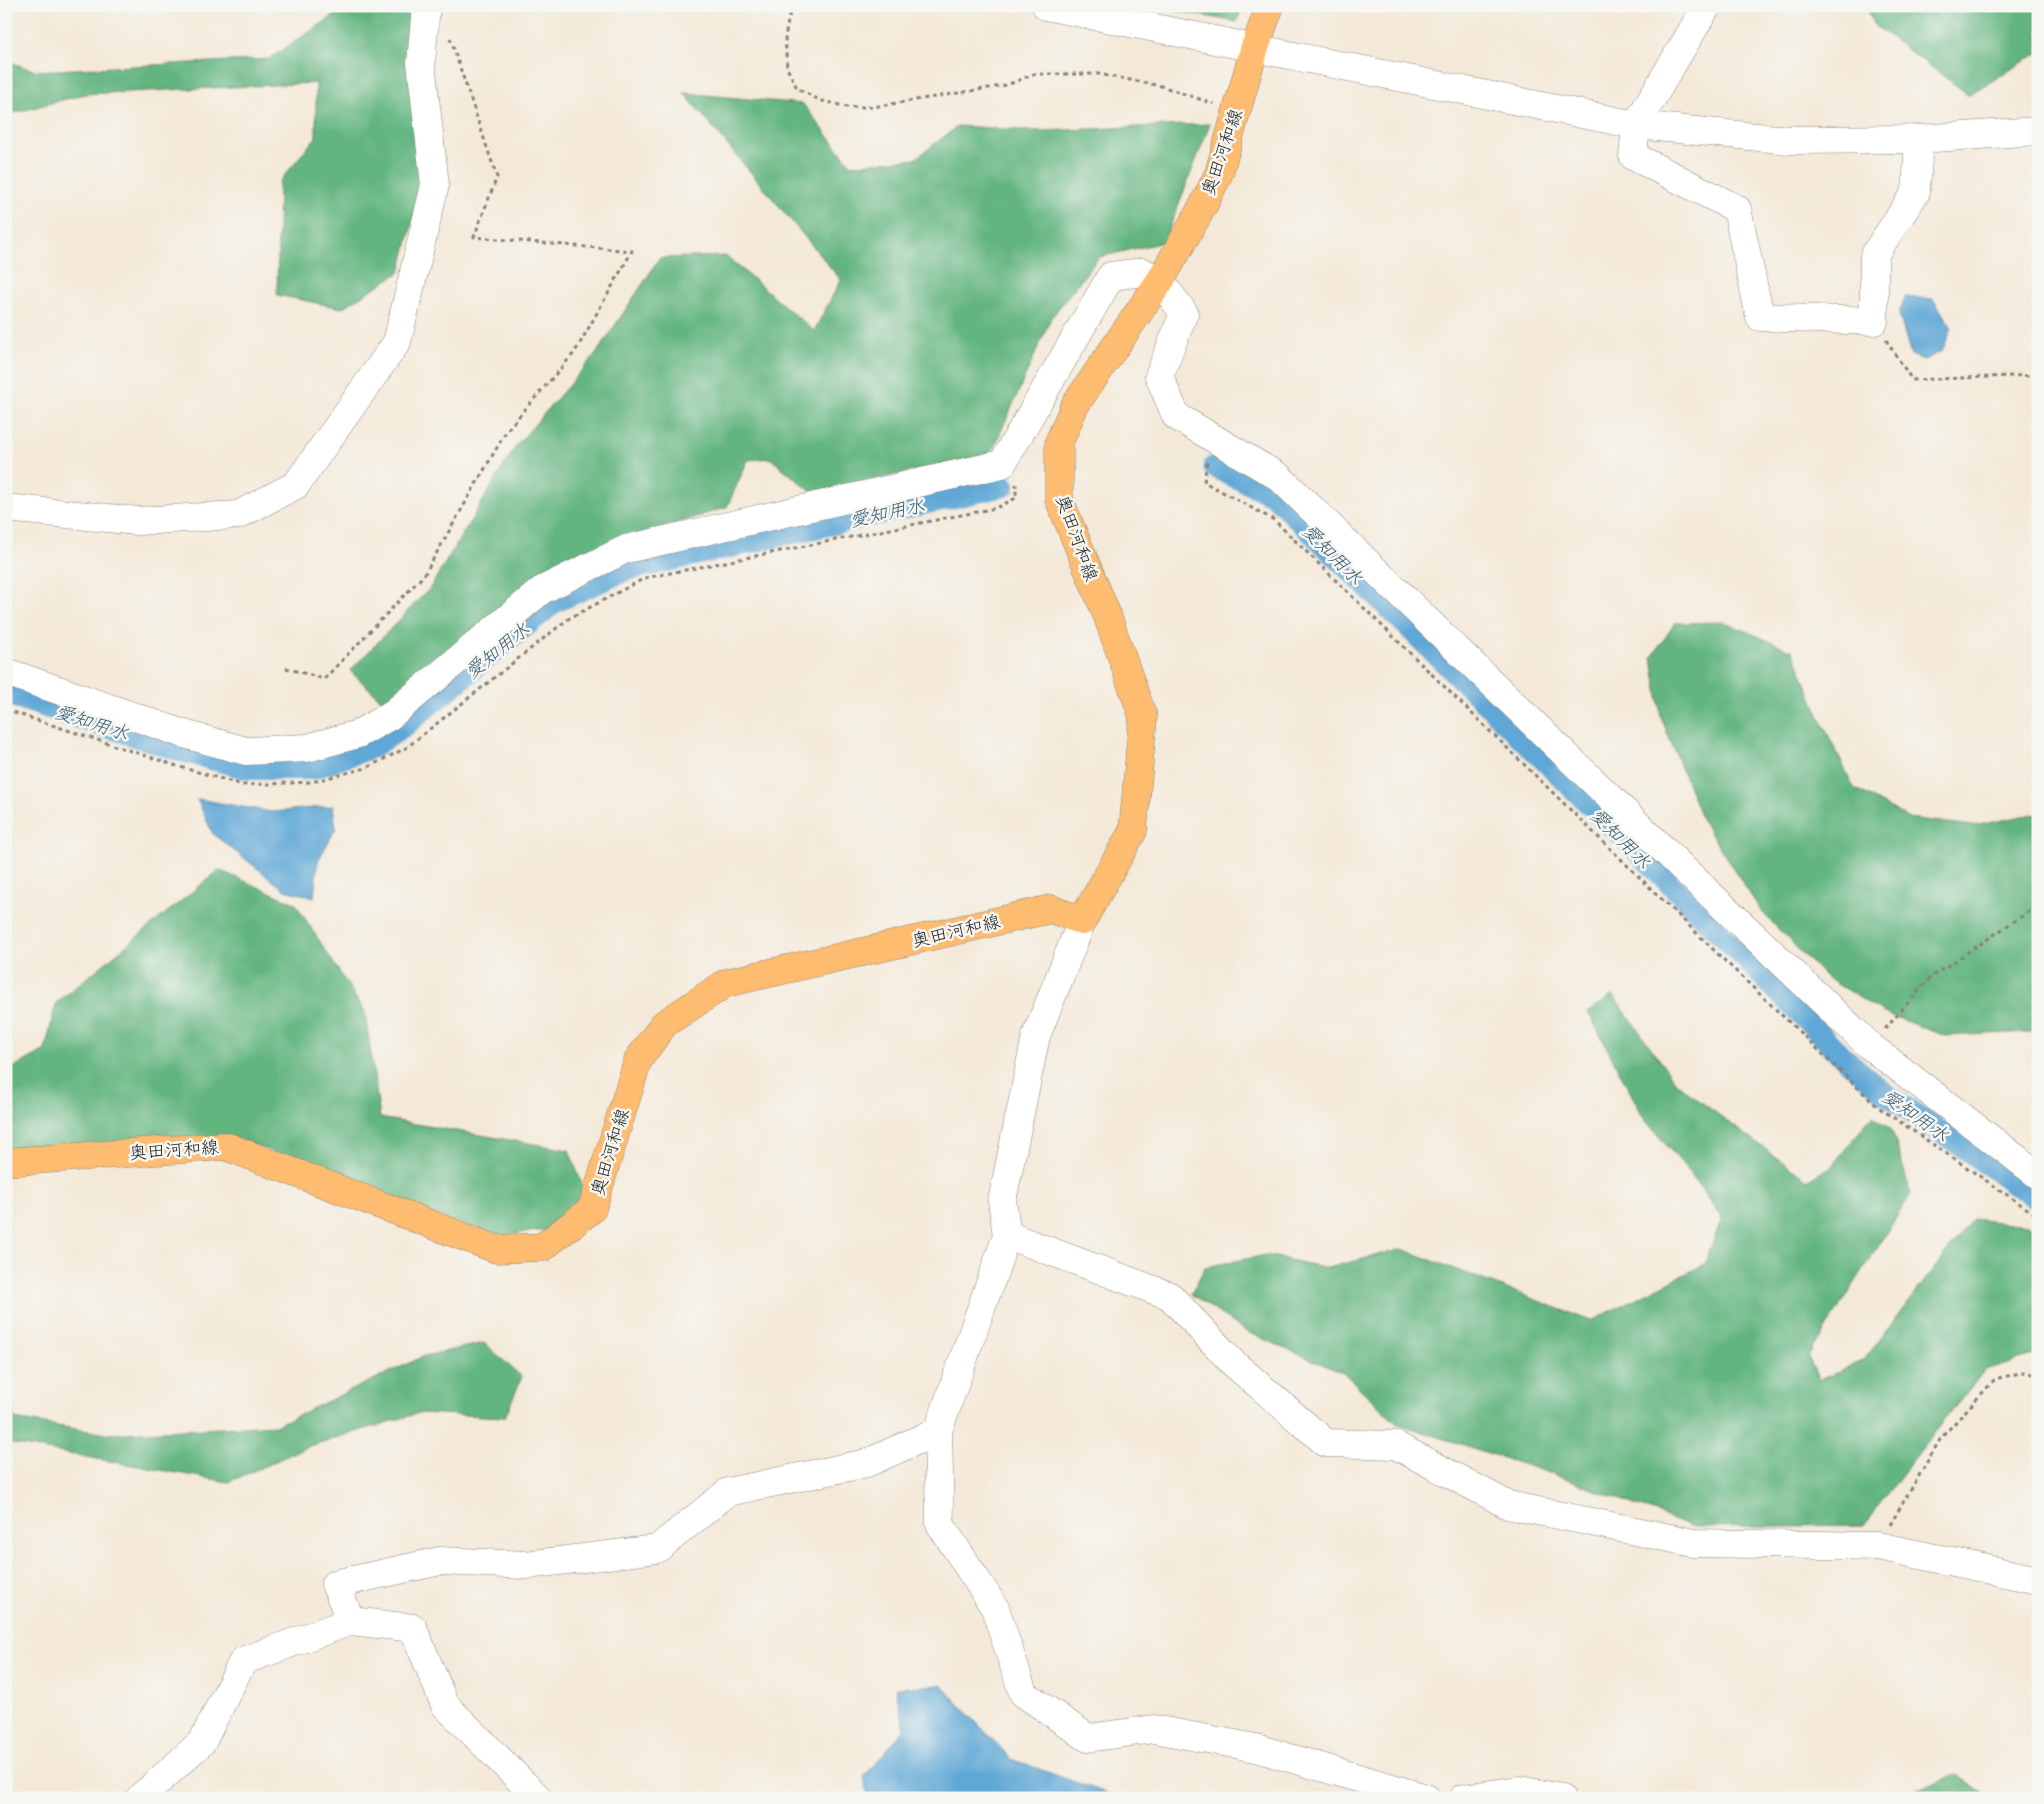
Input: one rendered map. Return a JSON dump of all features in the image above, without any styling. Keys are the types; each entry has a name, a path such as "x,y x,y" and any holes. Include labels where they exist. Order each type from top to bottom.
{"main road":[{"name":"奥田河和線","path":"6,1162 225,1146 496,1249 544,1247 592,1209 638,1060 664,1024 726,983 1051,909 1082,921 1133,830 1143,717 1107,615 1059,499 1059,442 1074,405 1160,281 1204,204 1218,173 1254,50 1270,6"}],"street":[{"path":"6,508 138,521 238,515 296,485 397,342 436,185 421,64 426,6"},
{"path":"1046,6 1254,50 1636,125 1789,140 1919,140 2038,131"},
{"path":"1706,6 1636,125 1633,156 1737,209 1760,317 1874,321 1874,255 1916,192 1919,140"},
{"path":"6,672 184,734 246,751 307,748 358,734 390,716 542,590 626,548 1002,464 1110,276 1143,272 1160,281 1184,313 1159,376 1176,416 1278,477 1693,878 1870,1046 2038,1175"},
{"path":"1082,921 1036,1036 1002,1201 1007,1235 938,1431 940,1524 994,1608 1022,1693 1088,1738 1154,1728 1256,1748 1426,1798"},
{"path":"1007,1235 1170,1296 1233,1363 1326,1443 1395,1445 1508,1505 1694,1543 1878,1546 2038,1580"},
{"path":"351,1621 334,1584 440,1561 526,1565 657,1549 728,1492 867,1463 938,1431"},
{"path":"140,1798 202,1742 243,1661 351,1621 413,1628 445,1705 538,1798"},
{"path":"1463,1798 1520,1790 1561,1798"}],"path":[{"path":"791,6 785,44 787,68 797,88 819,100 846,107 873,107 1007,85 1034,74 1099,74 1161,86 1236,111"},
{"path":"286,668 324,679 424,576 507,430 575,352 632,251 474,237 497,177 448,33"},
{"path":"1874,321 1912,380 2038,375"},
{"path":"1212,437 1204,482 1274,520 1878,1108 2038,1216"},
{"path":"6,710 177,766 243,785 312,782 366,768 406,748 568,619 645,578 996,508 1016,498 1016,471 1002,464"},
{"path":"1870,1046 1931,977 2025,914 2038,902"},
{"path":"1878,1546 1941,1438 1995,1378 2024,1372 2038,1376"}],"green space":[{"path":"348,6 411,6 406,58 423,180 400,272 342,308 277,295 279,182 316,137 316,83 85,94 6,115 6,61 36,71 269,59"},
{"path":"1150,6 1242,6 1237,22"},
{"path":"1866,6 2038,6 2038,53 1969,95 1873,24"},
{"path":"684,93 803,104 851,165 915,159 958,126 1041,131 1210,124 1164,242 1099,257 1051,318 991,454 813,493 770,458 748,460 727,507 620,541 536,577 385,703 350,671 430,588 516,446 596,354 660,258 726,256 814,331 841,280"},
{"path":"1724,622 1793,651 1822,722 1854,788 1908,818 1973,826 2038,813 2038,1027 2031,1032 1945,1036 1884,1013 1824,976 1761,911 1702,820 1661,717 1652,657 1675,623"},
{"path":"219,870 295,903 365,1012 380,1118 569,1150 586,1195 547,1230 492,1236 231,1136 6,1153 6,1072 45,1050 56,1003"},
{"path":"1613,995 1677,1084 1807,1180 1831,1167 1872,1116 1892,1130 1911,1194 1808,1357 1819,1380 1864,1360 1972,1219 2028,1225 2038,1229 2038,1351 2030,1356 1985,1370 1931,1436 1864,1525 1694,1527 1543,1471 1396,1423 1345,1374 1245,1331 1191,1294 1205,1267 1266,1255 1327,1268 1402,1249 1591,1321 1705,1264 1722,1217 1685,1167 1645,1120 1588,1012"},
{"path":"484,1343 522,1377 505,1417 419,1413 309,1446 229,1482 6,1443 6,1382 10,1386 14,1419 107,1434 277,1425 424,1356"},
{"path":"1955,1775 1990,1798 1896,1798"}],"water":[{"path":"1905,297 1933,299 1952,328 1942,351 1924,360 1911,355 1899,314"},
{"path":"197,799 272,812 333,806 336,828 318,861 314,897 285,890 213,834"},
{"path":"941,1685 1011,1759 1120,1798 868,1798 864,1777 905,1728 895,1688"}],"waterway":[{"name":"愛知用水","path":"1214,467 1273,495 1647,861 1842,1056 1882,1091 2038,1200"},
{"name":"愛知用水","path":"6,694 181,751 248,769 312,769 371,748 402,728 555,602 626,570 1004,486"}]}
